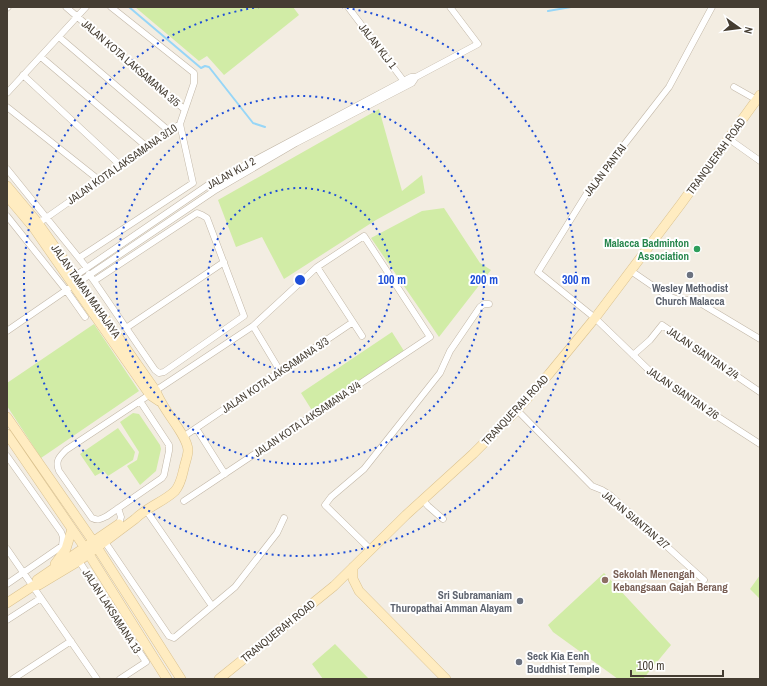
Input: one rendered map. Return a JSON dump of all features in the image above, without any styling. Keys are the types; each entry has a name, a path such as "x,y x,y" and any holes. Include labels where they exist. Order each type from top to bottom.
{"main road":[{"name":"TRANQUERAH ROAD","path":"220,679 334,586 422,499 473,454 516,410 549,374 595,318 729,139 758,97"},
{"name":"JALAN TAMAN MAHAJAYA","path":"8,191 35,225 74,283 153,393"},
{"name":"JALAN TAMAN MAHAJAYA","path":"35,225 63,270 159,401 187,444 188,451 180,485 174,492 99,544"},
{"path":"7,417 99,544 181,679"},
{"path":"7,434 72,529 167,679"},
{"name":"JALAN TAMAN MAHAJAYA","path":"99,544 119,524 144,512"},
{"path":"49,572 66,549 72,529"},
{"path":"33,586 36,581 49,572 99,544"},
{"path":"7,603 33,586 39,585 79,561 86,551"},
{"path":"353,567 353,579 359,591 446,679"},
{"path":"334,586 344,584 359,591"}],"street":[{"name":"JALAN KOTA LAKSAMANA 3/5","path":"66,7 184,109"},
{"path":"7,93 86,7"},
{"name":"JALAN KOTA LAKSAMANA 3/10","path":"35,225 180,124 194,82 194,73 112,7"},
{"name":"JALAN KLJ 1","path":"348,7 406,83"},
{"name":"JALAN KLJ 2","path":"74,283 87,268 208,185 406,83 411,77 416,77 478,44 450,7"},
{"name":"JALAN PANTAI","path":"595,318 538,272 589,190 669,87 712,7"},
{"path":"59,37 169,131"},
{"path":"41,56 147,147"},
{"path":"23,75 120,165"},
{"path":"734,87 758,97"},
{"path":"7,107 99,180"},
{"path":"79,258 193,183 180,124"},
{"path":"729,139 760,161"},
{"name":"JALAN KLJ 2","path":"74,283 214,191 295,141"},
{"path":"7,169 87,268"},
{"path":"89,274 94,282 155,370 159,373 164,372 244,316 207,218 202,215 197,214 94,282"},
{"path":"7,216 74,283 84,318"},
{"name":"JALAN KOTA LAKSAMANA 3/4","path":"184,501 430,337 364,236 317,267"},
{"path":"126,328 224,262"},
{"path":"140,401 169,445 164,475 162,478 100,520 92,518 57,466 57,460 60,455 66,450 253,326 317,267 362,336"},
{"path":"631,271 666,295 676,299 690,300 700,303 760,339"},
{"path":"7,331 74,283"},
{"path":"371,550 325,504 330,497 364,469 440,373 450,351 480,307 484,304 489,304"},
{"name":"JALAN SIANTAN 2/6","path":"595,318 655,376 760,444"},
{"name":"JALAN KOTA LAKSAMANA 3/3","path":"183,437 353,322"},
{"name":"JALAN SIANTAN 2/4","path":"633,355 650,340 662,325 760,392"},
{"path":"253,326 280,371"},
{"name":"JALAN SIANTAN 2/7","path":"516,410 592,486 610,495 704,580"},
{"path":"196,428 225,474"},
{"path":"7,456 61,532 63,541 62,546 7,584"},
{"path":"422,499 443,519"},
{"path":"118,508 121,517 119,524"},
{"path":"144,512 212,606"},
{"path":"99,544 169,636 174,638 235,587 277,534 284,518"},
{"path":"7,549 97,679"},
{"name":"JALAN LAKSAMANA 13","path":"79,561 146,662 120,679"},
{"path":"7,620 41,598"},
{"path":"13,679 23,676 71,641"}],"green space":[{"path":"135,7 293,7 299,15 224,75 207,56 199,61"},
{"path":"379,109 402,191 422,175 425,193 376,220 284,279 262,237 236,247 218,200"},
{"path":"444,208 480,263 491,270 439,337 371,238 422,211"},
{"path":"94,324 139,391 41,458 7,406 7,383"},
{"path":"392,332 404,351 313,412 301,393"},
{"path":"133,413 139,414 160,445 161,449 156,471 140,485 127,466 137,460 139,452 120,422"},
{"path":"118,428 135,452 133,460 108,476 104,471 95,476 80,454"},
{"path":"604,573 671,645 643,679 618,679 553,632 548,625"},
{"path":"760,575 760,599 750,589"},
{"path":"335,644 369,679 323,679 312,664"}],"waterway":[{"path":"129,7 201,68 205,66 209,67 253,123 265,127"},
{"path":"548,11 571,7"}],"place":[{"name":"Malacca Badminton Association","path":"697,249"},
{"name":"Wesley Methodist Church Malacca","path":"690,275"},
{"name":"Sekolah Menengah Kebangsaan Gajah Berang","path":"605,580"},
{"name":"Sri Subramaniam Thuropathai Amman Alayam","path":"520,601"},
{"name":"Seck Kia Eenh Buddhist Temple","path":"519,662"}]}
